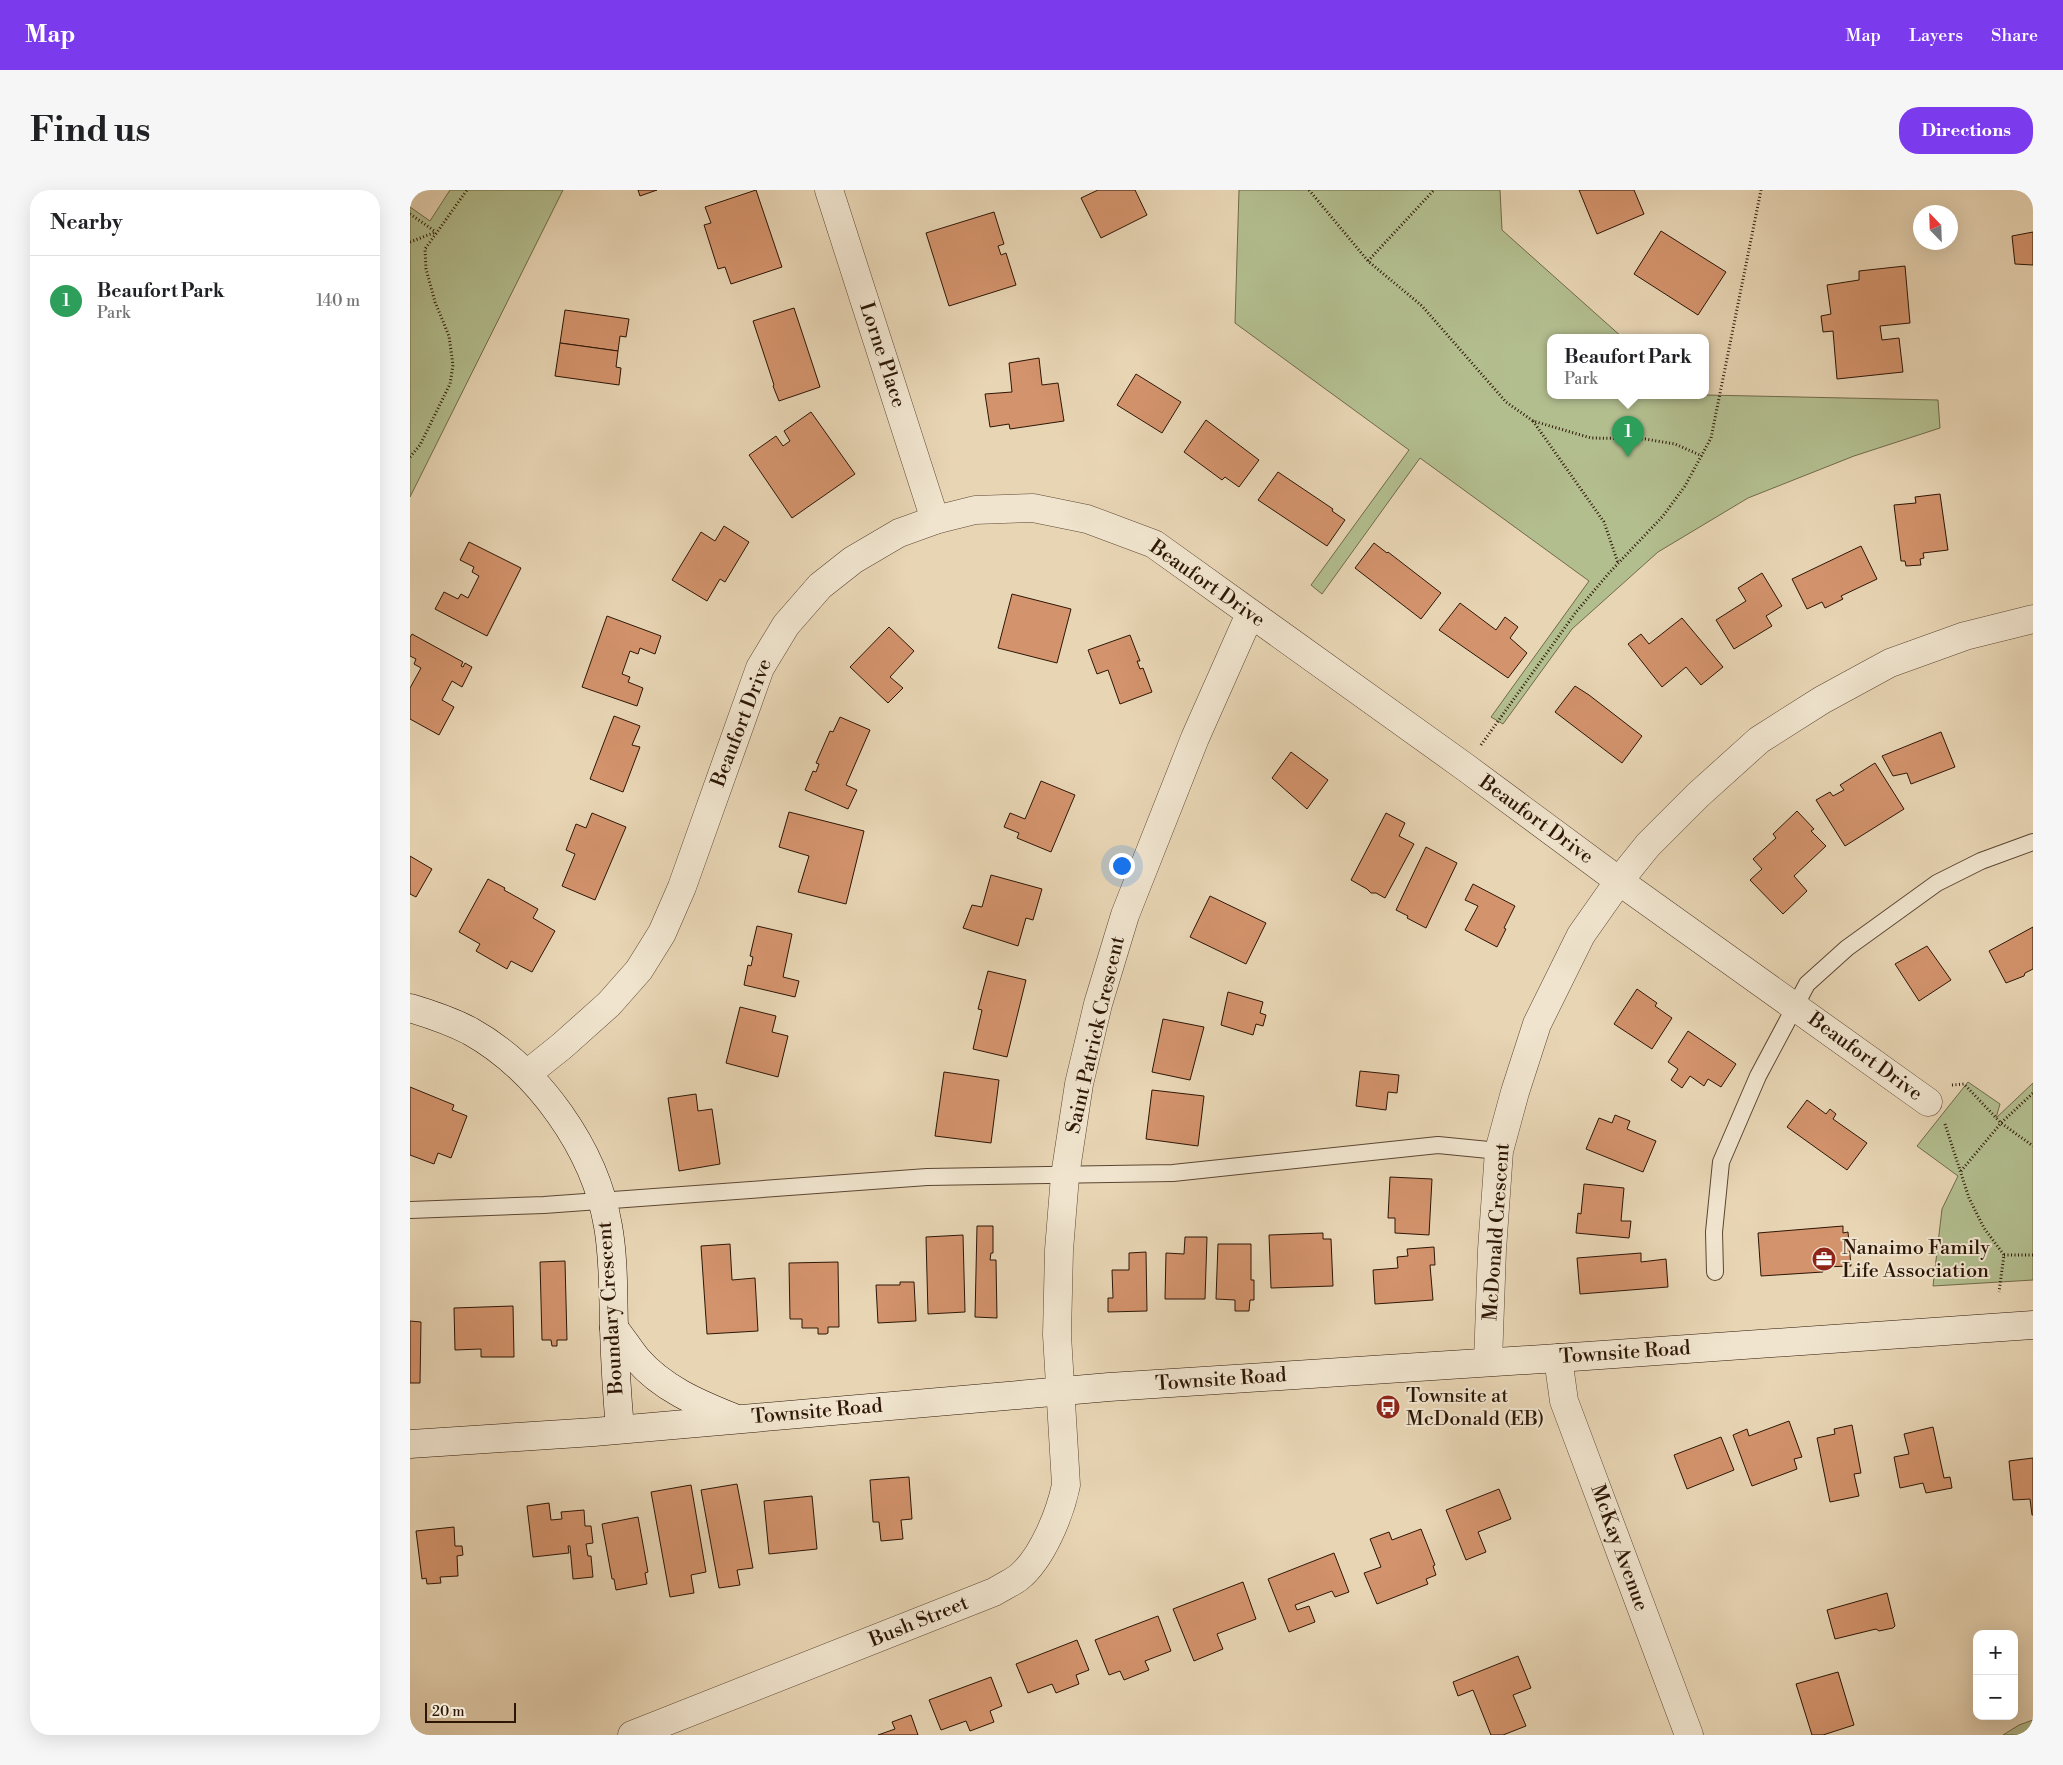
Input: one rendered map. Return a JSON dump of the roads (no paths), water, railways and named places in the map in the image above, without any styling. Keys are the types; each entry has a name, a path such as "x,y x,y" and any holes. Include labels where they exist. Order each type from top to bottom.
{"street":[{"name":"Lorne Place","path":"829,190 935,520"},
{"name":"Beaufort Drive","path":"527,1074 609,1004 639,970 662,932 682,887 760,668 786,625 820,586 853,560 899,533 935,520 974,510 1033,508 1087,519 1154,544 1465,767 1618,881 1928,1102"},
{"name":"Saint Patrick Crescent","path":"1061,1391 1058,1326 1059,1250 1064,1176 1079,1084 1098,1004 1125,915 1195,738 1250,614"},
{"name":"McDonald Crescent","path":"1488,1362 1492,1250 1499,1151 1514,1092 1537,1024 1581,935 1618,881 1648,845 1698,795 1759,740 1822,700 1890,663 1964,636 2033,619"},
{"name":"Boundary Crescent","path":"410,1008 430,1014 469,1031 502,1053 527,1074 561,1116 587,1158 602,1201 611,1244 616,1383 620,1430"},
{"name":"Townsite Road","path":"410,1444 620,1430 1061,1391 2033,1325"},
{"path":"614,1328 638,1360 662,1382 693,1401 735,1419"},
{"name":"McKay Avenue","path":"1558,1358 1564,1401 1689,1735"},
{"name":"Bush Street","path":"632,1735 985,1596 1018,1578 1033,1562 1045,1541 1063,1501 1066,1485 1061,1391"}],"lane":[{"path":"1714,1272 1714,1232 1721,1162 1758,1076 1807,984 1847,948 1937,883 1981,861 2033,842"},
{"path":"410,1210 602,1201 988,1174 1064,1176 1173,1173 1438,1145 1499,1151"}],"place":[{"name":"Beaufort Park","path":"1628,457"},
{"name":"Nanaimo Family Life Association","path":"1824,1259"},
{"name":"Townsite at McDonald (EB)","path":"1388,1407"}]}
